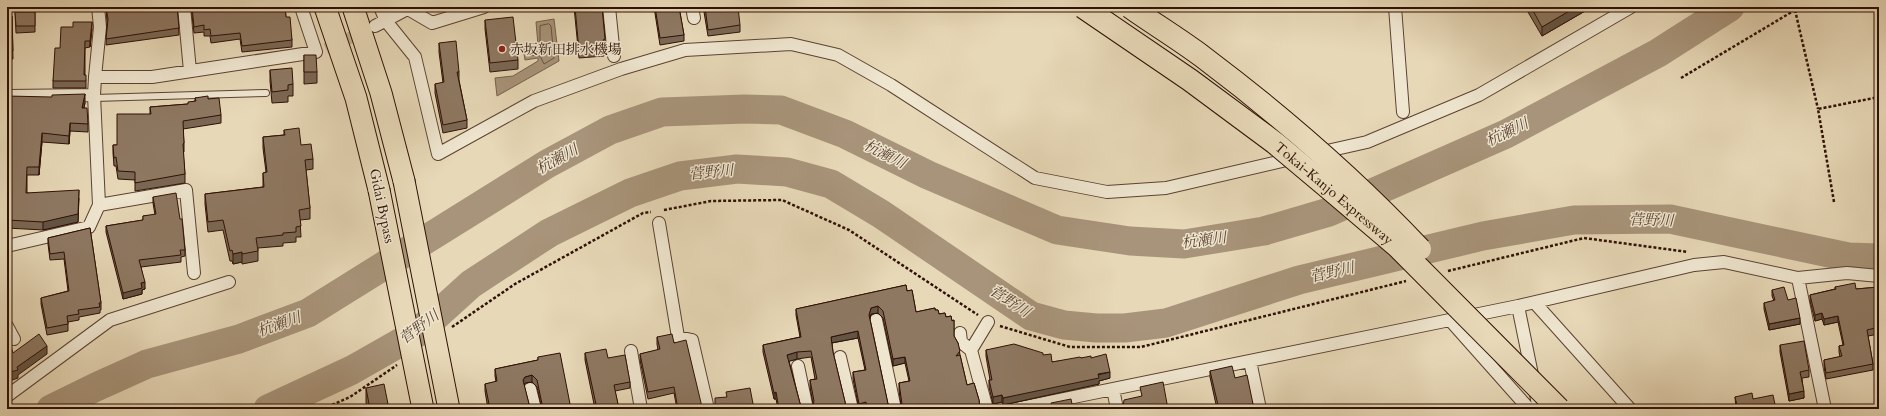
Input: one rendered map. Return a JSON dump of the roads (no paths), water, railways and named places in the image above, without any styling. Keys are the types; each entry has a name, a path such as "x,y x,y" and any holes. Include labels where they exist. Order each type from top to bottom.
{"highway":[{"name":"Gidai Bypass","path":"325,7 356,98 379,190 423,409"},
{"name":"Gidai Bypass","path":"352,7 381,92 404,182 449,409"},
{"name":"Tokai-Kanjo Expressway","path":"1083,7 1202,89 1275,143 1337,195 1397,246 1559,409"},
{"name":"Tokai-Kanjo Expressway","path":"1130,7 1202,57 1340,170 1409,237 1565,409"}],"street":[{"path":"7,246 89,227 99,205 94,97 100,27 98,7"},
{"path":"184,7 190,71"},
{"path":"95,77 152,77 321,51 301,7"},
{"path":"380,7 380,24 415,57 438,154 534,101 621,69 685,50 791,44 838,55 891,84 1035,178 1107,192 1166,188 1367,142 1479,95 1630,7"},
{"path":"380,24 409,8 432,23 484,7"},
{"path":"609,7 614,56"},
{"path":"1396,7 1404,112"},
{"path":"7,96 94,97"},
{"path":"99,205 186,190 194,272"},
{"path":"659,223 678,338 692,340 708,409"},
{"path":"1015,409 1534,303 1694,265 1724,262 1798,278 1847,273 1879,276"},
{"path":"1798,278 1825,409"},
{"path":"7,396 110,320 229,282"},
{"path":"1534,303 1630,409"},
{"path":"1518,306 1539,409"},
{"path":"876,320 895,409"},
{"path":"1450,320 1529,409"},
{"path":"971,350 988,322"},
{"path":"7,326 14,339"},
{"path":"960,333 961,342 971,350 987,409"},
{"path":"631,351 641,409"},
{"path":"840,356 852,409"},
{"path":"1250,361 1260,409"},
{"path":"798,366 807,409"},
{"path":"530,389 535,409"},
{"path":"1114,389 1117,409"}],"lane":[{"path":"94,97 266,93"}],"water":[{"path":"554,19 559,61 497,96 495,78 513,76 538,61 538,58 525,60 523,47 538,45 536,22"}],"waterway":[{"name":"杭瀬川","path":"51,409 147,364 239,339 308,313 547,164 610,130 662,112 745,109 781,110 845,134 928,175 1057,230 1130,241 1184,244 1264,231 1329,212 1506,134 1658,53 1730,7"},
{"name":"菅野川","path":"268,409 352,370 417,333 471,284 549,233 630,193 680,176 737,169 787,172 831,184 881,214 1031,316 1064,325 1096,328 1125,328 1166,323 1299,280 1483,236 1574,220 1670,219 1848,257 1879,258"}],"tunnel":[{"path":"326,49 367,30"}],"place":[{"name":"赤坂新田排水機場","path":"502,49"}]}
